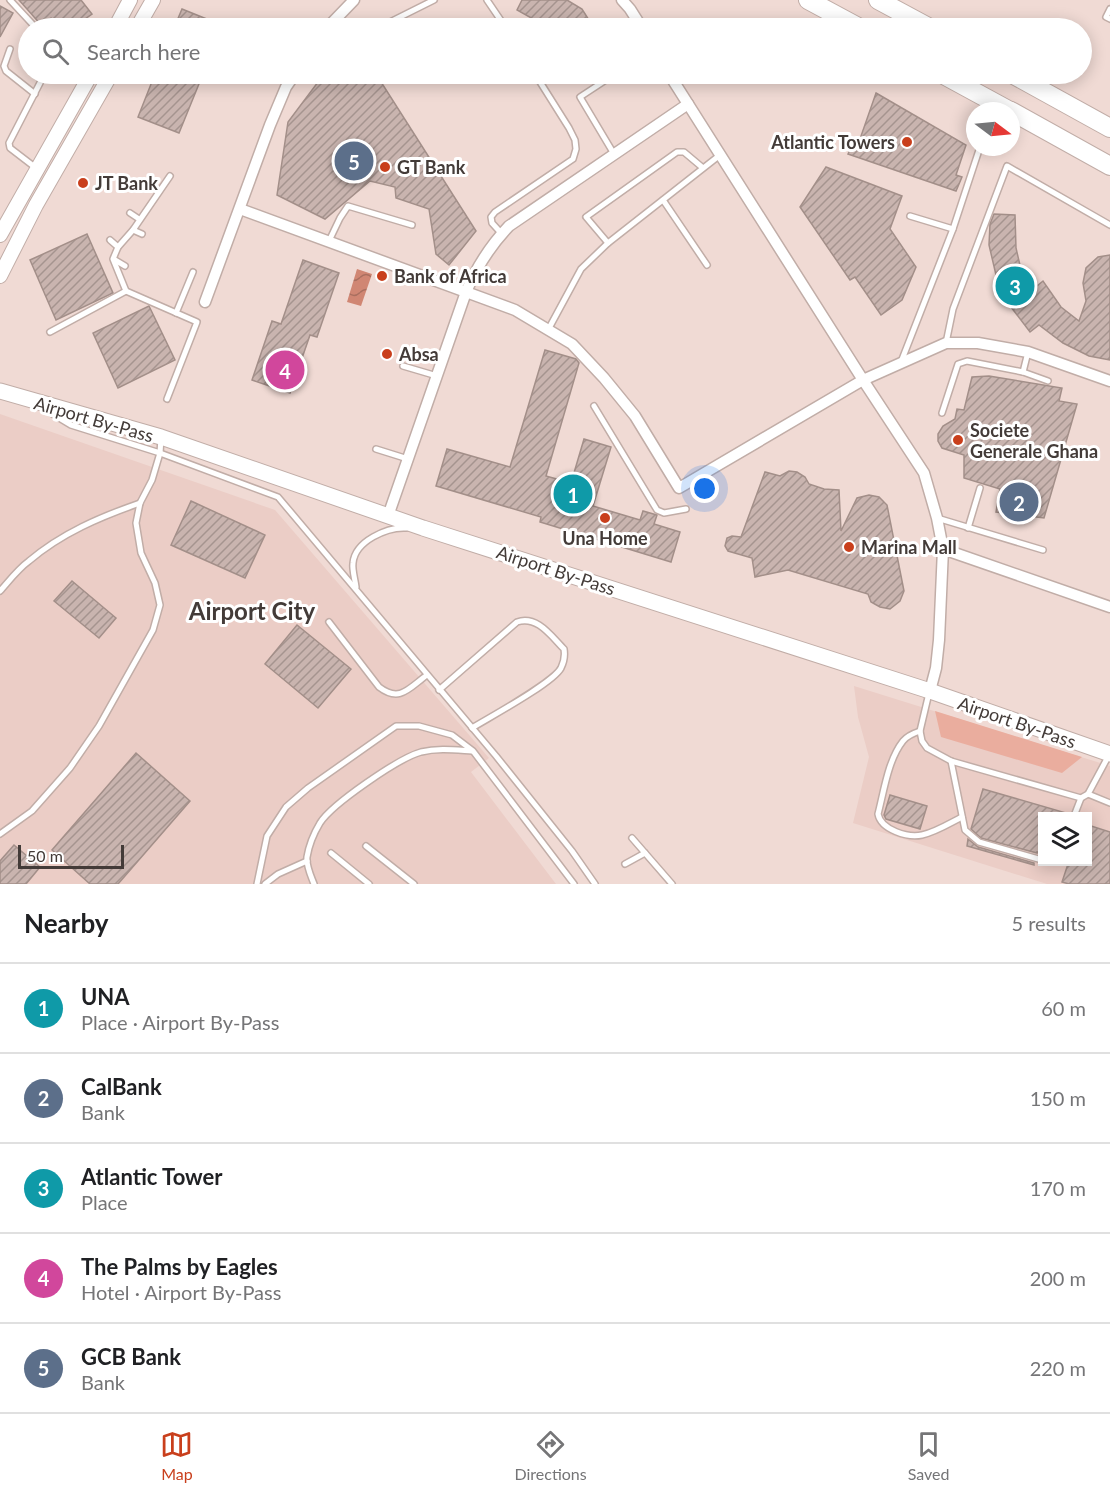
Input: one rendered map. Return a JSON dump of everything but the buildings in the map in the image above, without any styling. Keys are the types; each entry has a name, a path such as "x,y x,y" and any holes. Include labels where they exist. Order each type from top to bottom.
{"highway":[{"path":"808,0 841,18"},
{"path":"878,0 911,18"},
{"path":"961,84 994,102"},
{"path":"1030,84 1110,128"},
{"path":"1020,116 1110,166"}],"main road":[{"name":"Airport By-Pass","path":"0,391 161,437 423,528 930,691 1110,754"}],"street":[{"path":"120,18 130,0"},
{"path":"142,18 153,0"},
{"path":"337,18 354,0"},
{"path":"622,0 636,18"},
{"path":"0,235 38,169 81,84"},
{"path":"0,276 36,205 105,84"},
{"path":"205,302 270,125 288,84"},
{"path":"675,84 924,473 943,549 939,640 936,668 930,691"},
{"path":"388,516 466,292 476,269 492,244 509,226 688,104"},
{"path":"240,208 515,310 572,344 635,416 679,488 863,380 945,343 978,343 1028,352 1110,381"},
{"path":"943,549 1110,607"}],"lane":[{"path":"10,0 27,18"},
{"path":"398,18 434,0"},
{"path":"487,0 499,18"},
{"path":"1110,9 1106,17 1110,20"},
{"path":"10,49 4,66 6,71 18,81"},
{"path":"22,84 35,94"},
{"path":"38,169 10,148 9,143 40,84"},
{"path":"502,234 492,223 491,218 495,212 573,159 576,150 569,128 542,84"},
{"path":"600,84 580,97 614,154"},
{"path":"608,243 586,217 676,152 684,152 703,168"},
{"path":"549,330 581,269 608,243 720,155"},
{"path":"901,362 953,229 977,156"},
{"path":"945,343 952,309 1007,166 1110,225"},
{"path":"167,399 196,322 126,291 113,259 118,247 133,230 170,176"},
{"path":"663,200 707,265"},
{"path":"329,241 348,206 412,225"},
{"path":"130,213 140,219"},
{"path":"910,216 953,229"},
{"path":"133,230 142,234"},
{"path":"110,240 118,247"},
{"path":"113,259 125,266"},
{"path":"176,313 193,272"},
{"path":"50,332 126,291"},
{"path":"1023,372 1028,352"},
{"path":"942,413 958,364 967,361 1023,372 1048,381"},
{"path":"403,366 437,376"},
{"path":"29,401 71,425 160,453 278,497 472,728 572,851 595,884"},
{"path":"594,406 657,510 664,513 686,509"},
{"path":"0,834 32,811 70,768 99,726 153,630 160,605 155,583 144,561 136,523 140,503 152,480 160,453 161,437"},
{"path":"376,449 408,459"},
{"path":"968,528 980,488"},
{"path":"0,591 28,561 65,536 95,520 140,503"},
{"path":"937,518 1043,550"},
{"path":"356,588 353,562 359,548 378,534 400,528 423,528"},
{"path":"440,690 517,622 525,620 535,622 564,649 565,657 561,668 550,680 472,728"},
{"path":"329,622 379,687 389,694 401,694 427,675"},
{"path":"930,691 920,730 922,741 927,748 951,761 1081,798"},
{"path":"257,884 267,836 286,807 308,788 396,726 419,726 452,735 473,751 574,884"},
{"path":"920,730 905,739 898,750 878,814 880,822 886,827 919,836 962,817"},
{"path":"314,884 307,861 311,842 321,821 358,789 398,763 420,752 442,749 473,751"},
{"path":"1076,812 1081,798 1088,794 1110,754"},
{"path":"951,761 965,830 980,842 1038,859"},
{"path":"1088,794 1110,803"},
{"path":"632,838 672,884"},
{"path":"366,846 414,884"},
{"path":"331,853 369,884"},
{"path":"625,864 645,853"},
{"path":"265,884 278,874 307,861"}],"shaded area":[{"path":"0,414 275,510 489,758 471,772 556,884 0,884"},
{"path":"854,686 1110,766 1110,884 1047,884 853,823 869,757 858,717"},
{"path":"935,711 1082,757 1062,773 941,737"}],"water":[{"path":"357,269 372,274 361,306 347,302"}],"place":[{"name":"Atlantic Towers","path":"907,142"},
{"name":"GCB Bank","path":"354,161"},
{"name":"GT Bank","path":"385,167"},
{"name":"JT Bank","path":"83,183"},
{"name":"Bank of Africa","path":"382,276"},
{"name":"Atlantic Tower","path":"1015,286"},
{"name":"Absa","path":"387,354"},
{"name":"The Palms by Eagles","path":"285,370"},
{"name":"Societe Generale Ghana","path":"958,440"},
{"name":"UNA","path":"573,494"},
{"name":"CalBank","path":"1019,502"},
{"name":"Una Home","path":"605,518"},
{"name":"Marina Mall","path":"849,547"}],"district":[{"name":"Airport City","path":"252,610"}]}
